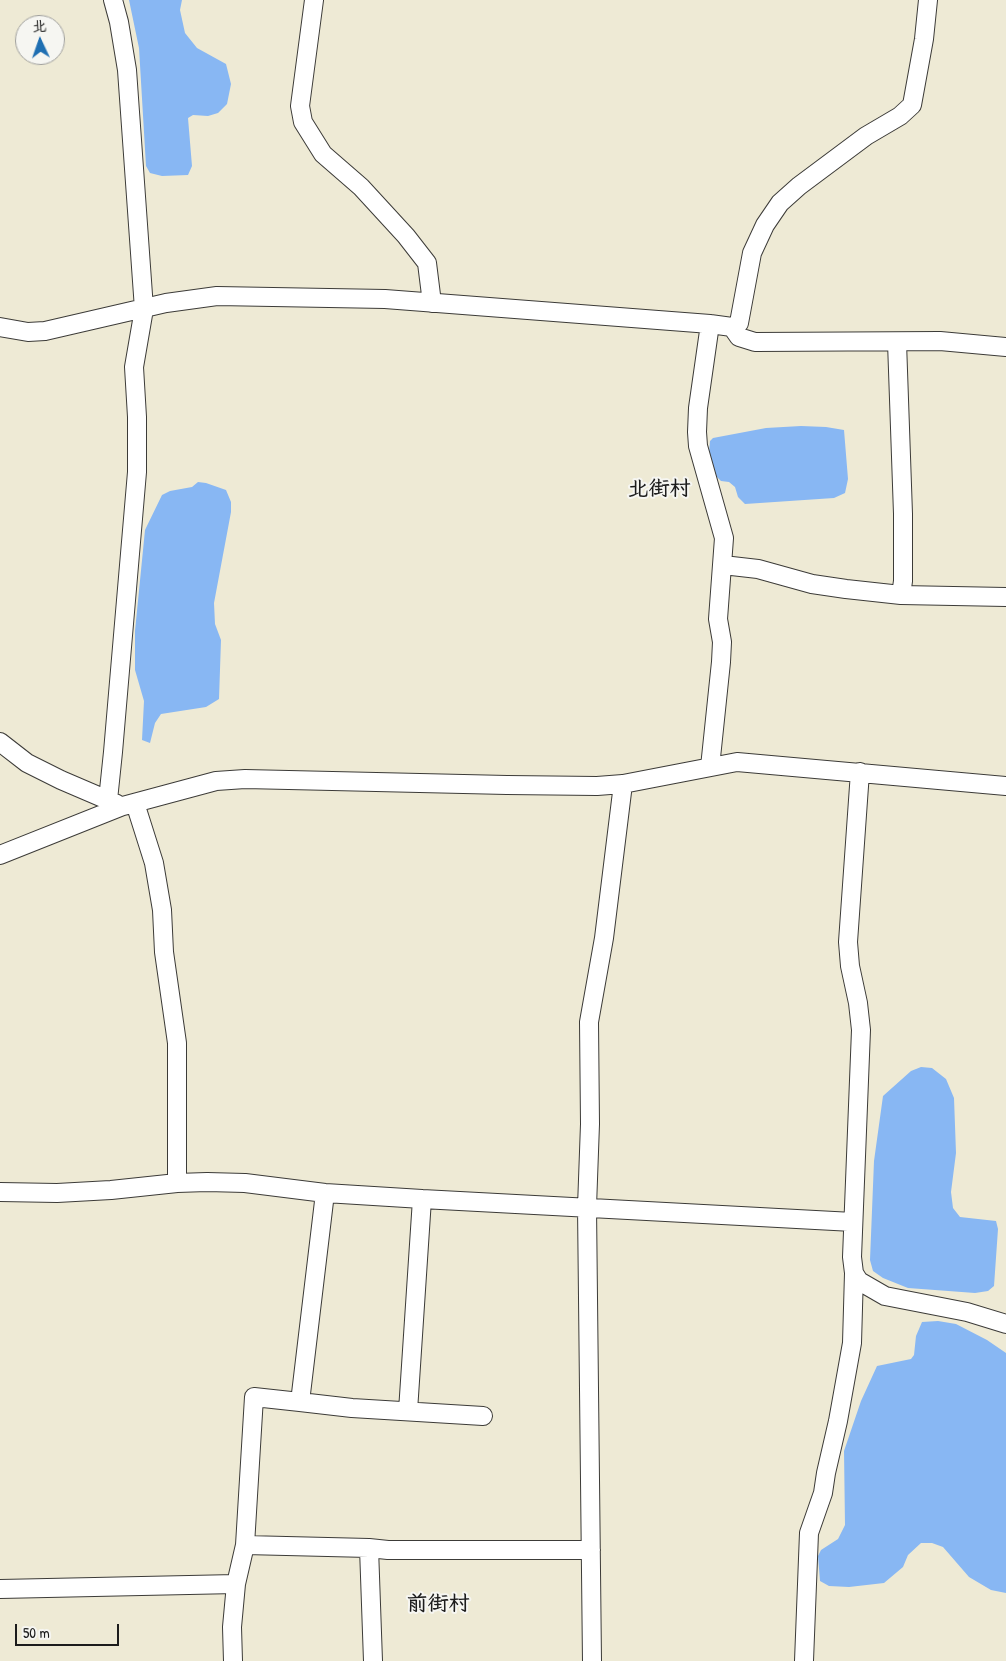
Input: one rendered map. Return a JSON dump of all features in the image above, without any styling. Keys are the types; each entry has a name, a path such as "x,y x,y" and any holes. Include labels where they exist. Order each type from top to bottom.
{"street":[{"path":"113,0 119,22 127,70 144,309 134,367 137,418 137,472 114,752 122,803 154,863 162,910 164,952 177,1043 177,1183"},
{"path":"314,0 300,106 303,122 323,154 361,187 406,236 427,263 432,303"},
{"path":"0,327 28,332 45,331 192,299 217,296 385,299 732,327 739,323 752,253 765,225 780,203 799,186 866,136 900,116 912,105 924,39 928,0"},
{"path":"710,324 696,432 698,446 724,538 718,619 722,652 710,767"},
{"path":"732,327 739,336 755,342 940,342 1006,347"},
{"path":"897,342 903,514 903,581 901,595"},
{"path":"723,565 758,569 812,584 901,595 1006,597"},
{"path":"0,742 27,764 122,803"},
{"path":"0,855 122,803 216,780 508,785 623,784 737,762 746,762 1006,786"},
{"path":"804,1661 809,1533 823,1493 852,1343 854,1273 852,1257 860,1030 858,1003 850,966 848,942 860,772"},
{"path":"592,1661 587,1207 590,1124 589,1022 604,938 623,784"},
{"path":"0,1192 66,1193 177,1183 245,1182 325,1193 517,1206 587,1207 853,1222"},
{"path":"300,1402 325,1193"},
{"path":"408,1412 422,1199"},
{"path":"854,1273 858,1281 884,1296 967,1312 1006,1324"},
{"path":"233,1661 232,1627 236,1584 245,1545 254,1397 352,1408 483,1416"},
{"path":"245,1545 388,1550 591,1550"},
{"path":"369,1548 373,1661"},
{"path":"0,1589 236,1584"}],"water":[{"path":"129,0 182,0 180,10 185,33 197,48 226,64 231,84 227,104 218,113 208,116 193,115 188,118 192,166 188,175 162,176 150,173 146,166 139,48"},
{"path":"801,426 844,430 848,479 845,493 834,498 745,504 738,497 735,487 729,482 721,481 715,475 709,453 710,441 713,438 766,428"},
{"path":"198,482 226,490 231,502 231,512 214,603 215,624 221,640 219,699 206,707 161,714 155,723 150,743 142,740 144,701 135,670 135,631 145,530 162,495 170,491 192,487"},
{"path":"921,1067 932,1068 946,1079 954,1098 956,1153 951,1192 953,1208 960,1217 996,1221 998,1229 994,1286 988,1291 975,1293 908,1288 883,1278 873,1271 870,1260 874,1161 883,1096 911,1071"},
{"path":"938,1321 956,1324 987,1340 1006,1353 1006,1593 991,1590 969,1577 943,1547 932,1543 921,1543 908,1555 903,1567 884,1583 849,1587 829,1586 820,1581 818,1556 821,1550 838,1539 845,1525 844,1451 861,1401 877,1366 911,1359 914,1355 916,1336 922,1322"}],"district":[{"name":"北街村","path":"659,489"},
{"name":"前街村","path":"438,1604"}]}
